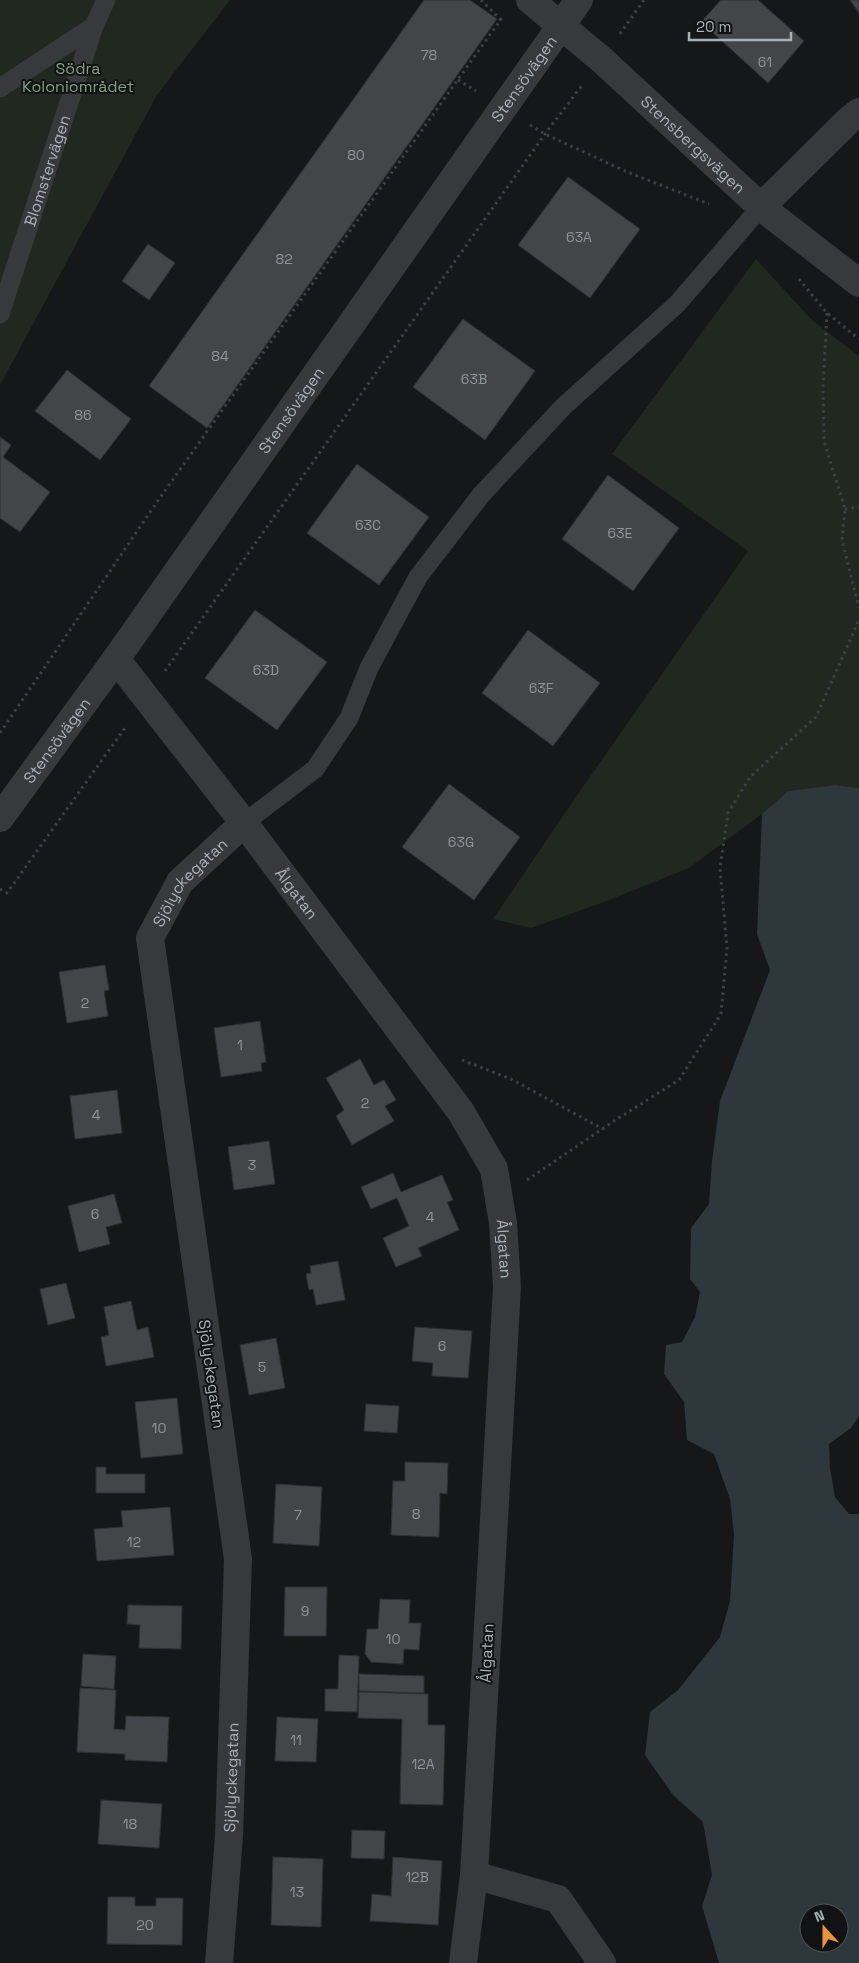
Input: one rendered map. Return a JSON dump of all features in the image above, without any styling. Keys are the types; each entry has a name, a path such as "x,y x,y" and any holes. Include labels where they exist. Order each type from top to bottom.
{"street":[{"name":"Stensbergsvägen","path":"530,0 560,27 602,60 761,207 859,283"},
{"name":"Stensövägen","path":"0,818 116,659 579,0"},
{"path":"761,207 859,112"},
{"name":"Ålgatan","path":"116,659 244,823 461,1112 494,1169 503,1222 507,1287 474,1875 463,1963"},
{"name":"Sjölyckegatan","path":"219,1963 229,1836 238,1559 150,938 180,882 244,823"},
{"path":"474,1875 558,1899 602,1963"}],"lane":[{"name":"Blomstervägen","path":"0,314 7,271 94,26 106,0"},
{"path":"0,88 94,26"},
{"path":"244,823 315,769 349,718 369,668 418,577 481,495 563,407 677,304 761,207"}],"path":[{"path":"481,0 501,20"},
{"path":"0,889 7,893 544,134 602,60 644,0"},
{"path":"0,732 160,499 506,13"},
{"path":"827,313 823,387 824,441 845,509 842,540 859,608"},
{"path":"845,509 859,508"},
{"path":"499,1200 679,1080 721,1014 726,948 720,868 728,813 750,777 816,717 859,620"},
{"path":"414,1051 464,1060 511,1079 603,1129"}],"green space":[{"name":"Södra Koloniområdet","path":"0,0 230,0 157,95 0,385"},
{"path":"756,259 812,320 859,356 859,788 835,785 788,791 762,814 689,868 604,902 531,928 493,919 748,551 612,454"}],"shaded area":[{"path":"835,785 859,788 859,1416 851,1428 829,1444 830,1468 835,1497 849,1514 859,1514 859,1963 719,1963 702,1906 712,1875 703,1822 673,1795 645,1755 650,1712 678,1690 720,1637 730,1601 734,1534 730,1499 714,1454 687,1440 684,1402 664,1374 666,1345 682,1342 695,1317 700,1292 690,1279 691,1228 709,1204 712,1161 720,1101 770,970 757,934 762,814 788,791"}],"building":[{"path":"424,0 470,0 497,19 207,428 149,386"},
{"path":"721,0 758,0 804,41 768,83 701,22"},
{"path":"850,0 859,0 859,13"},
{"path":"568,177 640,229 590,298 518,245"},
{"path":"148,244 175,263 149,300 122,281"},
{"path":"463,319 535,371 485,440 413,387"},
{"path":"67,370 131,419 100,460 35,411"},
{"path":"0,437 11,445 3,457 50,492 20,532 0,518"},
{"path":"357,464 429,517 379,585 307,533"},
{"path":"608,475 679,528 633,591 562,539"},
{"path":"255,610 327,662 277,730 205,678"},
{"path":"528,630 600,683 553,746 482,693"},
{"path":"449,784 520,837 474,900 402,847"},
{"path":"105,965 109,990 104,991 108,1016 67,1023 59,972"},
{"path":"260,1021 266,1062 261,1063 262,1071 221,1077 214,1028"},
{"path":"360,1059 374,1085 384,1080 396,1100 385,1106 394,1121 352,1145 336,1116 344,1110 326,1078"},
{"path":"117,1090 122,1133 75,1139 70,1096"},
{"path":"269,1141 275,1184 234,1190 228,1147"},
{"path":"393,1173 401,1192 442,1175 453,1200 447,1202 459,1230 418,1248 422,1256 396,1267 383,1238 409,1226 397,1198 371,1209 361,1187"},
{"path":"114,1194 122,1223 106,1227 110,1244 79,1252 68,1206"},
{"path":"338,1261 345,1300 316,1305 313,1289 309,1290 306,1274 311,1273 310,1266"},
{"path":"66,1283 75,1318 48,1325 40,1289"},
{"path":"131,1301 137,1330 148,1327 154,1357 106,1366 101,1337 109,1335 104,1307"},
{"path":"415,1327 472,1331 468,1378 432,1376 433,1363 412,1361"},
{"path":"276,1338 285,1388 249,1395 240,1345"},
{"path":"177,1398 183,1454 141,1458 135,1402"},
{"path":"366,1404 399,1406 397,1433 364,1431"},
{"path":"405,1462 448,1463 447,1494 440,1493 439,1537 391,1535 393,1481 405,1481"},
{"path":"96,1467 106,1467 106,1474 145,1474 145,1493 96,1493"},
{"path":"276,1484 322,1487 319,1546 273,1543"},
{"path":"170,1507 174,1555 97,1561 94,1529 123,1527 121,1511"},
{"path":"285,1587 327,1587 326,1636 284,1636"},
{"path":"380,1599 410,1600 409,1623 421,1623 419,1650 404,1649 403,1664 371,1662 365,1654 367,1629 378,1629"},
{"path":"128,1605 182,1606 181,1649 139,1648 140,1625 127,1624"},
{"path":"83,1654 116,1656 114,1689 81,1686"},
{"path":"339,1655 359,1656 357,1712 325,1711 325,1689 338,1689"},
{"path":"359,1674 424,1676 424,1693 359,1691"},
{"path":"80,1688 116,1690 114,1729 125,1730 126,1716 169,1717 167,1762 125,1760 125,1754 77,1752"},
{"path":"359,1692 428,1694 428,1725 445,1725 443,1805 400,1804 402,1719 358,1718"},
{"path":"277,1717 318,1719 316,1762 275,1761"},
{"path":"101,1800 162,1804 159,1848 98,1844"},
{"path":"352,1830 385,1831 384,1859 351,1858"},
{"path":"273,1857 323,1859 321,1927 271,1925"},
{"path":"393,1857 442,1861 438,1925 370,1921 372,1894 391,1896"},
{"path":"108,1897 135,1897 135,1906 156,1906 156,1898 183,1898 182,1945 107,1944"}]}
